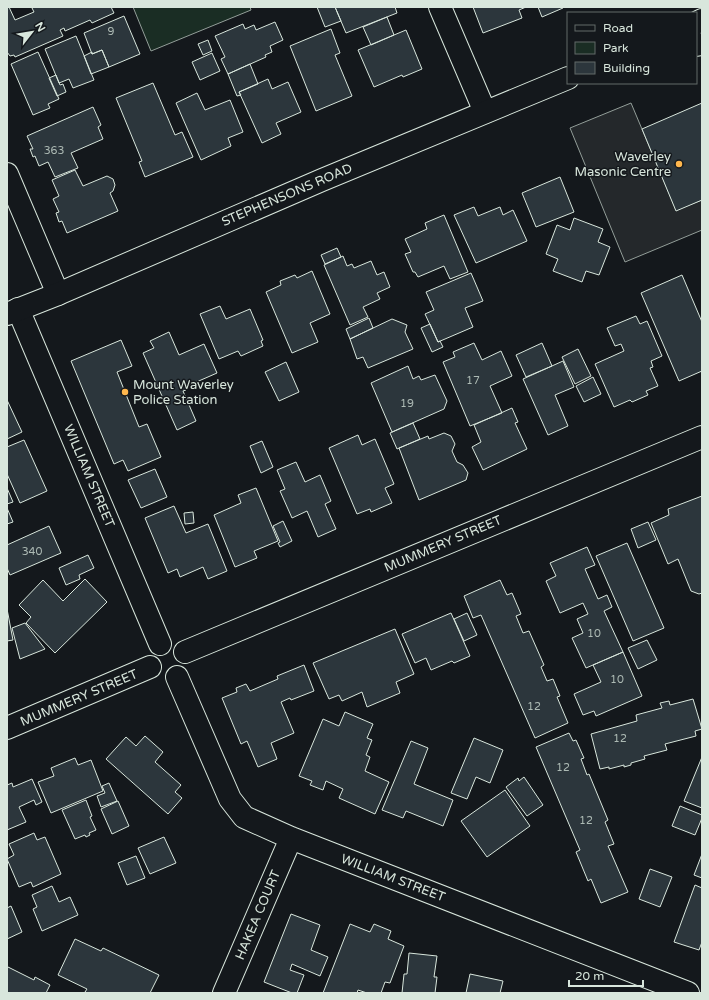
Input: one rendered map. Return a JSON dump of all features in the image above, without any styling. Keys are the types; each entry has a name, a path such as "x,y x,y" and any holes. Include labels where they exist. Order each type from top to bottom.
{"street":[{"path":"440,7 485,112"},
{"name":"STEPHENSONS ROAD","path":"13,311 58,294 315,183 567,78"},
{"path":"7,174 58,294"},
{"name":"WILLIAM STREET","path":"13,311 160,644"},
{"name":"MUMMERY STREET","path":"184,652 702,436"},
{"path":"166,642 179,646 184,652 186,658 184,671 171,679 164,679 158,676 150,667 150,654 160,644 166,642"},
{"name":"MUMMERY STREET","path":"7,728 150,667"},
{"name":"WILLIAM STREET","path":"176,677 230,799 244,817 291,838 688,993"},
{"name":"HAKEA COURT","path":"224,993 291,838"}],"green space":[{"path":"133,7 250,7 251,10 151,51"}],"shaded area":[{"path":"631,103 676,210 702,200 702,230 625,262 570,128"}],"building":[{"path":"7,7 9,7 15,20 34,12 32,8 35,7 111,7 114,13 92,23 90,20 65,31 64,28 60,30 63,36 15,57 14,55 10,56 7,52"},
{"path":"317,7 335,7 341,21 325,27"},
{"path":"335,7 395,7 397,13 346,33"},
{"path":"473,7 526,7 519,10 522,18 483,33"},
{"path":"538,7 563,7 563,8 542,17"},
{"path":"124,16 140,54 109,67 102,50 92,54 84,33"},
{"path":"387,17 394,35 371,45 363,27"},
{"path":"275,22 283,40 270,46 272,52 265,55 266,57 228,74 221,59 225,57 215,36 243,24 245,29 254,25 256,30"},
{"path":"331,29 340,53 335,55 352,96 316,111 290,46"},
{"path":"406,30 422,69 403,77 402,75 374,87 358,50"},
{"path":"76,36 94,80 73,88 69,79 59,83 45,49"},
{"path":"208,40 212,51 203,55 198,44"},
{"path":"102,50 109,67 91,74 84,56 92,52 92,54"},
{"path":"38,52 59,99 48,104 50,108 33,115 11,64"},
{"path":"212,53 220,71 200,80 192,62"},
{"path":"250,64 258,84 239,92 241,95 237,96 228,74"},
{"path":"56,75 60,85 63,84 66,92 57,96 49,78"},
{"path":"268,79 272,89 288,82 301,112 276,123 281,134 262,143 239,92"},
{"path":"153,83 175,135 182,132 193,157 145,177 139,162 142,161 116,98"},
{"path":"197,93 205,110 230,100 243,132 228,138 231,146 201,160 176,103"},
{"name":"Waverley Masonic Centre","path":"702,103 702,200 676,211 642,129"},
{"path":"93,107 101,125 98,127 103,139 71,153 78,168 55,177 48,162 39,166 35,156 33,157 30,149 33,149 27,136"},
{"path":"75,170 83,186 107,176 113,179 115,185 113,191 110,193 118,211 67,233 62,221 59,222 56,213 59,212 53,199 59,196 52,180"},
{"path":"560,177 574,212 536,227 522,193"},
{"path":"474,207 478,216 500,207 503,215 513,210 527,241 476,263 454,215"},
{"path":"444,215 468,272 450,279 444,266 418,277 415,272 413,272 405,254 411,252 405,239 427,229 425,223"},
{"path":"574,218 603,229 598,242 610,247 599,275 586,271 582,282 553,271 558,259 546,254 557,225 570,230"},
{"path":"337,248 341,257 325,264 321,255"},
{"path":"343,256 347,266 352,264 354,268 371,261 377,275 384,272 390,287 377,293 380,299 363,307 368,317 350,325 324,265"},
{"path":"312,271 330,314 310,323 318,342 292,353 266,292 281,285 280,281 295,275 297,278"},
{"path":"471,273 483,301 465,308 473,327 438,342 425,314 434,310 426,292"},
{"path":"682,275 702,322 702,371 679,381 641,293"},
{"path":"220,306 226,319 250,309 263,340 261,341 263,346 241,356 238,351 219,359 200,314"},
{"path":"636,316 640,324 647,321 662,356 651,361 653,367 650,368 658,386 646,391 648,395 632,402 630,400 614,407 595,364 624,351 621,344 615,346 607,328"},
{"path":"369,318 373,328 350,339 346,329"},
{"path":"392,319 407,325 405,332 413,349 368,368 363,357 357,359 350,339"},
{"path":"430,324 438,342 440,341 443,347 432,352 421,328"},
{"path":"169,332 179,355 204,344 217,373 185,387 186,390 183,391 196,421 177,430 143,353 154,348 150,341"},
{"path":"121,340 132,366 117,372 139,427 147,424 161,457 128,471 123,460 114,464 71,361"},
{"path":"474,343 482,360 501,351 512,376 490,386 502,413 470,426 443,362 455,357 453,352"},
{"path":"542,343 552,366 526,377 516,355"},
{"path":"578,349 591,376 575,384 562,357"},
{"path":"563,361 574,387 555,395 568,426 548,435 523,379"},
{"path":"286,362 299,392 279,401 265,372"},
{"path":"408,366 413,379 419,376 421,380 435,375 447,401 444,409 392,432 371,383"},
{"path":"593,377 601,394 584,402 576,386"},
{"path":"7,400 22,432 7,439"},
{"path":"512,408 518,422 515,423 527,449 483,470 472,447 481,442 474,425"},
{"path":"413,423 420,439 397,449 390,433"},
{"path":"444,433 451,436 455,444 452,451 457,462 463,465 468,473 466,480 419,500 399,448 428,436 429,439"},
{"path":"358,435 362,445 375,439 394,484 385,488 392,503 371,512 370,509 357,514 329,448"},
{"path":"24,440 47,491 20,503 7,474 7,447"},
{"path":"262,441 273,467 261,473 250,446"},
{"path":"296,462 305,482 320,475 331,501 325,504 336,529 318,537 307,511 292,518 280,491 285,489 277,470"},
{"path":"155,469 167,497 141,508 128,480"},
{"path":"7,488 13,502 7,504"},
{"path":"256,488 278,541 254,551 257,558 235,567 214,515 241,503 238,495"},
{"path":"702,496 702,593 699,594 691,591 678,559 668,564 651,523 669,515 668,509"},
{"path":"174,506 186,533 208,524 227,571 208,579 203,567 180,577 177,569 168,573 145,518"},
{"path":"7,508 13,522 7,524"},
{"path":"193,512 194,523 185,524 184,513"},
{"path":"283,521 292,541 280,547 278,543 280,542 273,526"},
{"path":"648,522 656,540 638,548 631,529"},
{"path":"49,526 61,553 10,575 7,568 7,545"},
{"path":"627,543 664,628 633,641 596,556"},
{"path":"587,547 595,565 585,569 598,599 607,595 612,607 604,611 623,652 586,668 572,638 583,633 577,619 588,614 583,603 560,613 546,581 556,576 550,563"},
{"path":"88,555 94,568 79,575 80,579 66,585 59,568"},
{"path":"85,579 107,602 55,653 26,623 31,617 19,605 43,580 63,601"},
{"path":"500,580 507,595 512,593 521,614 516,616 523,633 529,631 544,665 541,667 547,681 553,679 560,696 557,697 568,723 535,738 481,615 473,618 464,596"},
{"path":"7,609 13,640 7,641"},
{"path":"451,613 470,656 454,663 452,661 431,670 426,658 415,663 402,634"},
{"path":"467,613 477,635 464,641 454,619"},
{"path":"25,623 45,649 20,659 12,628"},
{"path":"395,629 414,674 396,682 400,693 367,707 362,692 342,701 339,695 329,699 313,663"},
{"path":"647,640 657,660 638,669 628,648"},
{"path":"623,652 642,696 596,716 594,711 583,715 574,694 601,682 593,665"},
{"path":"304,665 314,691 291,700 290,698 281,702 294,733 271,743 277,759 258,767 247,741 241,744 222,698 237,692 236,688 246,684 250,691 278,679 277,676"},
{"path":"693,699 702,729 695,731 696,736 665,744 667,750 644,756 645,759 631,763 631,765 600,769 591,734 637,721 636,715 662,708 660,703 669,701 670,705"},
{"path":"345,712 373,724 367,738 372,740 366,755 370,757 365,771 389,782 375,814 339,798 343,789 326,781 323,790 310,785 312,781 299,776 323,719 339,726"},
{"path":"569,733 573,741 576,740 584,758 581,759 587,775 589,774 608,820 605,822 614,844 608,846 628,892 601,903 591,879 588,881 576,852 580,850 536,747"},
{"path":"145,736 163,752 155,762 181,785 175,792 182,798 168,814 106,759 126,737 136,746"},
{"path":"474,738 503,750 490,783 476,777 467,799 451,793"},
{"path":"411,741 428,748 414,784 453,800 443,826 406,811 403,818 382,810"},
{"path":"702,757 702,808 684,801"},
{"path":"75,758 78,765 91,760 103,791 51,813 38,782 54,776 51,768"},
{"path":"524,777 543,805 527,816 506,787 518,778 519,781"},
{"path":"32,779 42,802 36,805 34,800 19,807 26,822 7,830 7,785 12,783 13,787"},
{"path":"109,783 117,801 101,807 97,796 105,793 102,786"},
{"path":"505,790 530,826 487,857 461,821"},
{"path":"86,800 92,816 90,817 96,830 89,833 90,835 86,837 85,835 75,839 62,810"},
{"path":"118,801 129,826 112,834 101,809"},
{"path":"680,806 702,815 695,835 672,826"},
{"path":"34,833 37,840 45,837 61,874 33,887 31,882 19,887 7,859 14,855 9,844"},
{"path":"164,837 176,863 150,874 138,848"},
{"path":"702,854 702,878 694,875"},
{"path":"136,856 145,878 127,885 118,863"},
{"path":"650,869 672,877 660,907 639,899"},
{"path":"695,885 702,888 702,942 699,950 674,942"},
{"path":"52,886 59,902 70,897 78,915 42,931 33,909 37,907 32,895"},
{"path":"11,906 22,932 7,939 7,908"},
{"path":"291,914 320,925 311,950 328,957 320,976 292,964 290,970 304,975 297,993 292,993 264,982"},
{"path":"350,924 370,932 374,924 391,931 388,939 404,946 390,983 385,982 381,993 367,993 358,990 357,993 323,993"},
{"path":"75,939 101,951 103,948 159,975 150,993 88,993 85,992 87,989 58,975"},
{"path":"409,953 437,956 434,977 437,977 435,993 402,993 404,974 407,974"},
{"path":"8,967 34,980 35,977 50,985 46,993 7,993"},
{"path":"470,974 503,981 500,993 466,993"}],"place":[{"name":"Waverley Masonic Centre","path":"679,164"},
{"name":"Mount Waverley Police Station","path":"125,392"}]}
